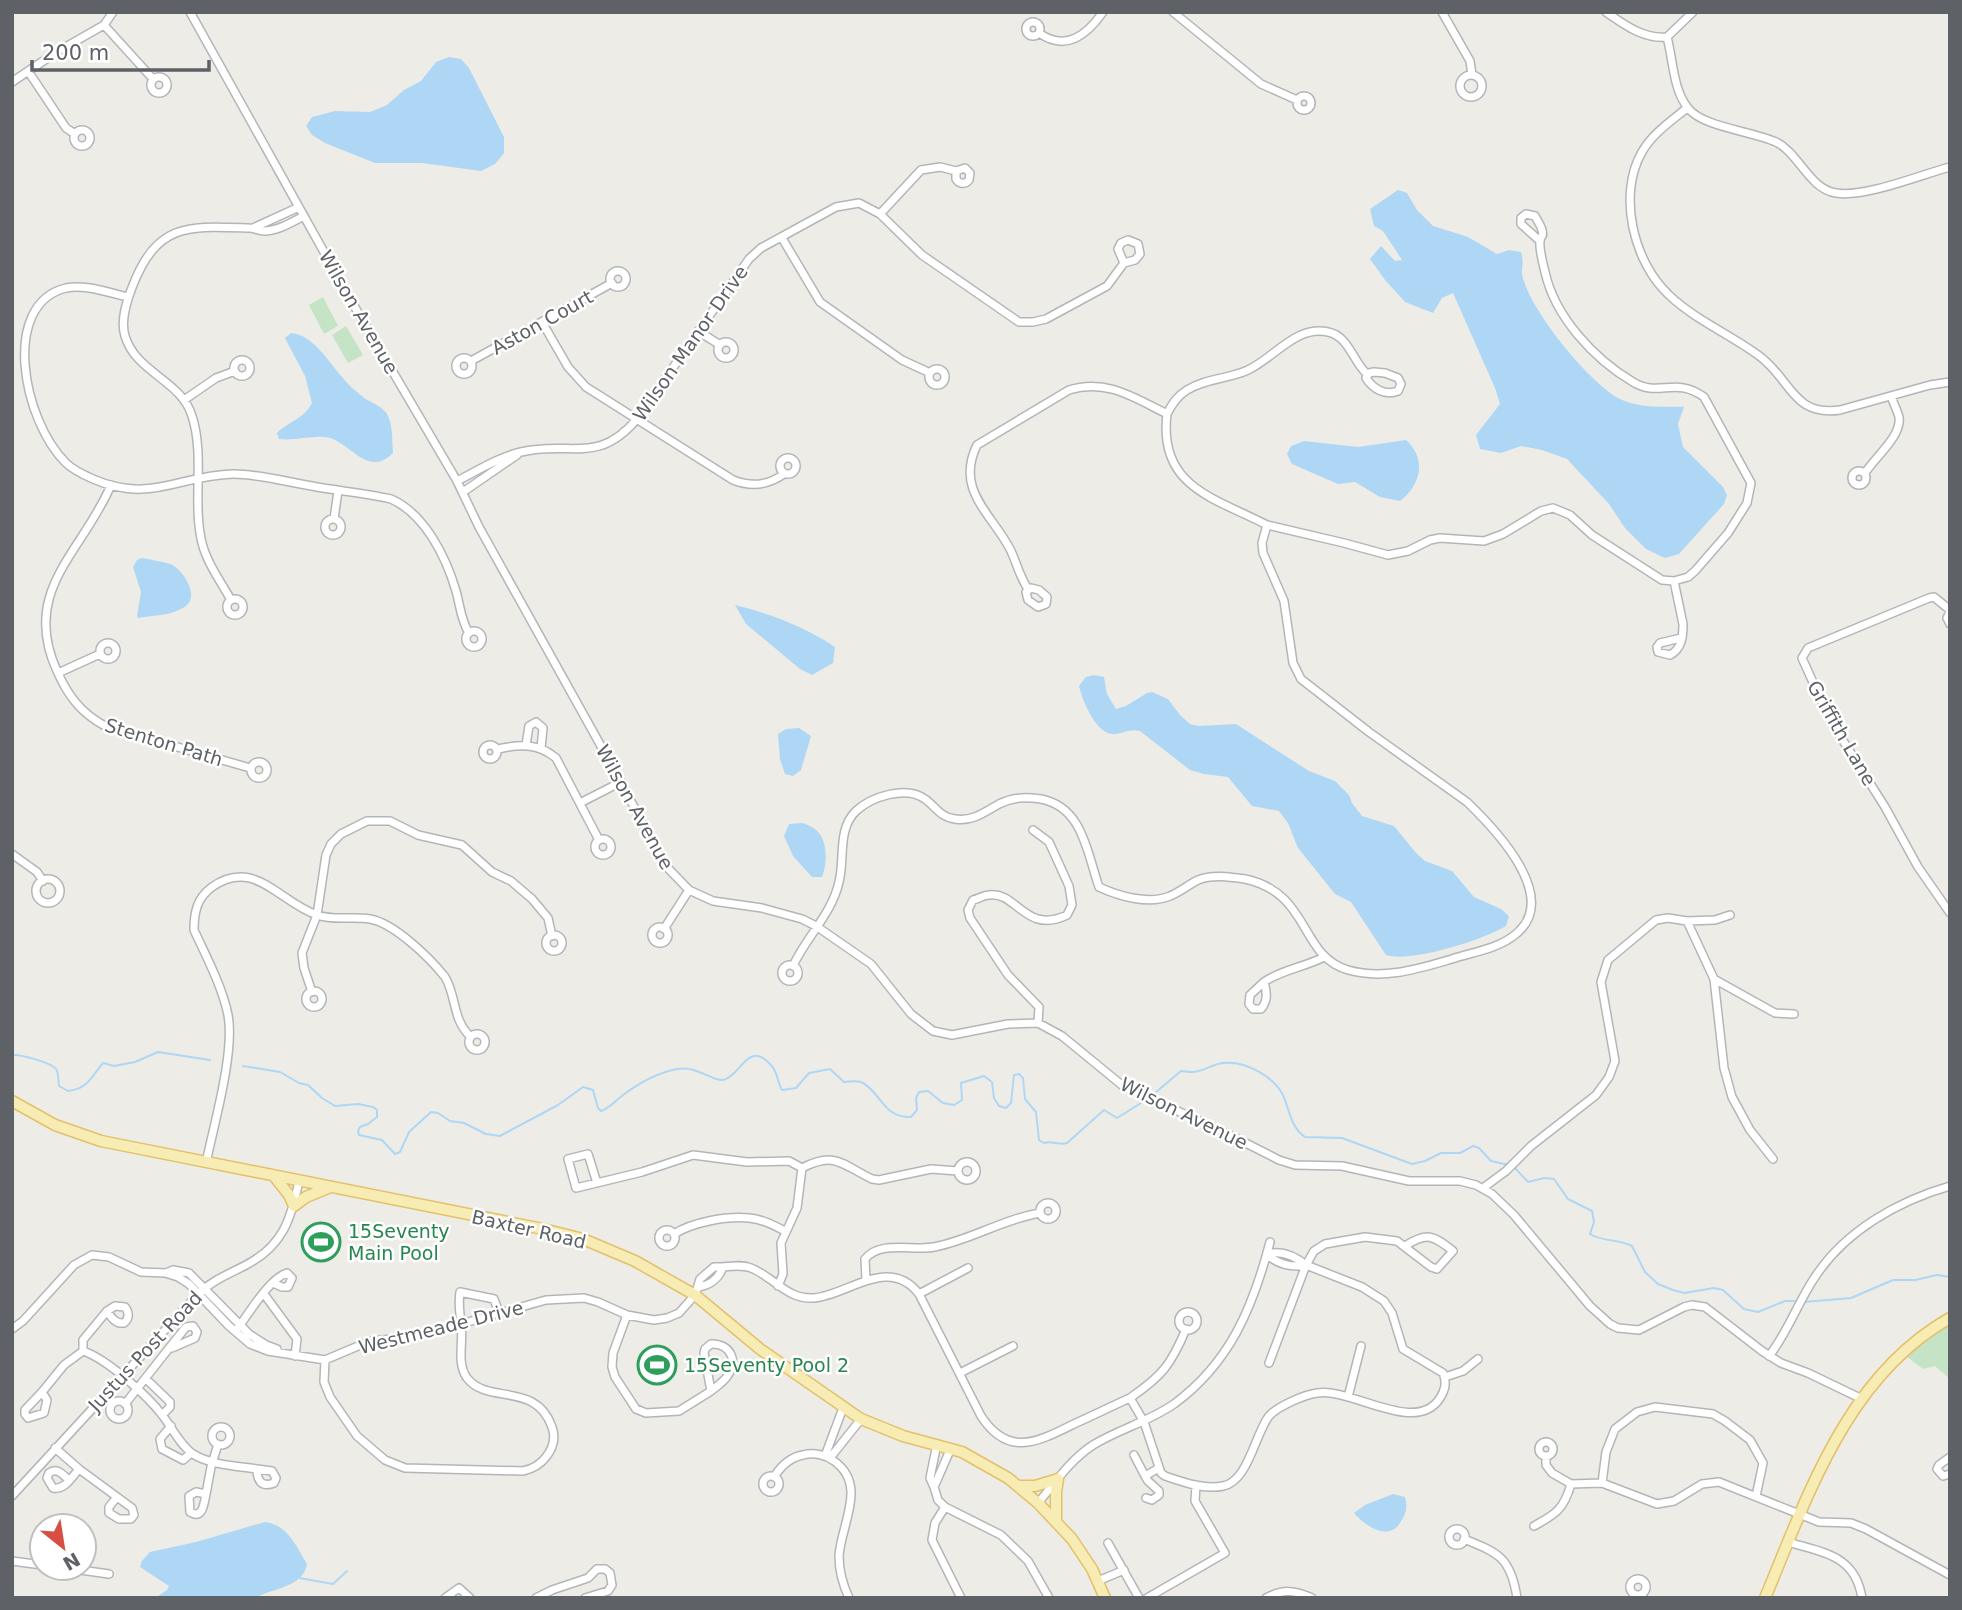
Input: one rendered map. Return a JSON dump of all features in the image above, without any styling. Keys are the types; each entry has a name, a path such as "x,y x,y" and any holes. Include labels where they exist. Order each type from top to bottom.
{"main road":[{"name":"Baxter Road","path":"12,1101 54,1125 100,1141 543,1229 583,1239 635,1261 697,1291 760,1349 861,1419 903,1436 951,1448 1020,1486 1077,1546 1105,1598"},
{"path":"274,1176 294,1206 306,1197 330,1187"},
{"path":"1765,1598 1825,1460 1860,1398 1898,1356 1950,1318"},
{"path":"1020,1486 1035,1486 1058,1479 1056,1521"}],"street":[{"path":"12,82 104,24 113,12"},
{"name":"Wilson Avenue","path":"190,12 457,481 663,863 689,890 713,901 762,908 802,919 816,926 871,964 911,1014 933,1031 952,1035 1008,1024 1038,1023 1062,1036 1124,1086 1279,1160 1295,1165 1342,1166 1409,1181 1460,1181 1483,1188 1514,1215 1584,1300 1610,1324 1618,1328 1639,1330 1684,1307 1699,1305 1715,1312 1769,1356 1860,1398"},
{"path":"1039,33 1060,42 1074,40 1092,28 1104,12"},
{"path":"1173,12 1261,84 1297,100"},
{"path":"1443,12 1470,61 1472,75"},
{"path":"1606,12 1639,33 1658,38 1667,37 1693,12"},
{"path":"104,24 153,79"},
{"path":"1667,37 1680,94 1696,118 1776,141 1799,161 1824,189 1833,193 1862,192 1950,167"},
{"path":"28,71 66,128 75,134"},
{"path":"1687,108 1653,136 1636,163 1632,181 1634,233 1656,282 1683,307 1760,357 1780,375 1798,400 1809,408 1833,411 1950,382"},
{"path":"880,214 921,170 940,167 956,171"},
{"name":"Wilson Manor Drive","path":"457,481 505,457 522,452 596,448 627,431 749,259 761,248 842,204 859,203 880,214 922,255 1019,322 1046,319 1107,286 1124,263"},
{"path":"253,228 299,207"},
{"path":"231,600 204,552 200,535 195,425 184,400 140,363 129,347 123,327 128,297 146,256 159,242 174,233 194,228 270,230 304,216"},
{"path":"782,237 821,302 902,360 928,372"},
{"path":"1367,374 1374,372 1395,376 1401,387 1395,393 1381,391 1368,380 1367,374 1338,337 1328,332 1315,332 1296,337 1247,371 1207,381 1186,390 1173,402 1167,414 1166,443 1177,471 1212,500 1267,525 1388,555 1408,551 1440,538 1484,541 1503,534 1541,511 1553,508 1570,515 1592,535 1662,580 1674,581 1695,572 1728,533 1747,503 1751,483 1703,397 1692,388 1680,386 1643,388 1614,369 1573,329 1549,289 1540,241"},
{"name":"Aston Court","path":"471,361 612,283"},
{"path":"29,304 48,293 67,287 128,297"},
{"path":"542,322 568,367 579,380 637,419 741,483 768,483 784,474"},
{"path":"698,331 720,345"},
{"path":"184,400 216,378 235,370"},
{"path":"19,382 40,429 68,466 111,485 149,490 197,479 238,474 391,499 410,510 427,528 455,588 464,626 469,633"},
{"path":"1028,589 1020,578 1010,551 976,501 971,468 972,455 977,445 1069,390 1084,386 1110,387 1167,414"},
{"path":"1865,473 1898,430 1899,417 1891,396"},
{"path":"463,492 522,452"},
{"name":"Stenton Path","path":"111,485 100,511 62,565 47,608 47,645 68,695 89,718 106,726 250,768"},
{"path":"334,519 338,491"},
{"path":"793,966 835,897 848,821 859,808 870,801 901,793 925,799 940,814 959,820 971,818 1015,798 1028,797 1053,802 1072,817 1081,831 1098,887 1112,894 1157,899 1170,897 1199,880 1228,877 1247,880 1279,893 1290,904 1324,957 1344,969 1362,974 1390,975 1500,944 1517,933 1531,910 1531,890 1514,857 1467,802 1369,732 1301,679 1293,663 1284,601 1263,553 1262,543 1267,525"},
{"path":"1674,581 1683,624 1681,638"},
{"name":"Griffith Lane","path":"1950,611 1934,597 1929,598 1808,648 1802,657 1830,720 1885,807 1918,867 1950,913"},
{"path":"1950,611 1947,618 1950,624"},
{"path":"58,673 100,654"},
{"path":"526,745 529,726 536,722 543,728 541,748"},
{"path":"498,749 526,745 541,748 559,761 599,840"},
{"path":"580,803 621,782"},
{"path":"312,992 302,953 317,915 324,862 331,844 341,834 367,821 397,823 418,835 452,842 467,849 492,872 511,881 532,899 548,918 552,936"},
{"path":"1033,830 1049,842 1069,886 1072,905 1067,915 1048,921 1038,919 1002,897 990,894 973,900 968,910 970,918 1008,975 1039,1007 1038,1023"},
{"path":"12,854 37,872 43,881"},
{"path":"206,1163 229,1046 229,1025 226,1006 194,930 197,903 217,884 231,877 241,876 259,881 317,915 334,919 368,919 384,923 395,930 445,977 450,986 458,1020 471,1037"},
{"path":"664,929 689,890"},
{"path":"1483,1188 1507,1171 1531,1146 1596,1094 1613,1068 1614,1055 1601,982 1608,960 1650,923 1668,918 1687,921 1715,920 1730,915"},
{"path":"1687,921 1714,979 1724,1068 1732,1097 1750,1130 1773,1159"},
{"path":"1264,982 1324,957"},
{"path":"1714,979 1775,1013 1794,1014"},
{"path":"597,1183 588,1154 568,1159 576,1188 597,1183 642,1172 693,1155 747,1162 789,1161 802,1168"},
{"path":"802,1168 823,1159 832,1160 878,1180 931,1169 958,1171"},
{"path":"778,1286 783,1273 780,1243 797,1208 802,1168"},
{"name":"Justus Post Road","path":"12,1496 202,1291 216,1279 265,1253 286,1228 299,1181"},
{"path":"1769,1356 1825,1263 1863,1227 1905,1202 1950,1186"},
{"path":"866,1280 865,1259 874,1251 934,1247 1021,1216 1040,1213"},
{"path":"674,1234 685,1227 737,1218 764,1222 785,1231"},
{"path":"1269,1363 1306,1265 1314,1251 1339,1240 1365,1237 1397,1241 1437,1269 1453,1251 1436,1238 1425,1236 1405,1246"},
{"path":"1038,1503 1072,1461 1091,1446 1144,1422 1174,1404 1196,1385 1233,1341 1247,1312 1270,1242"},
{"path":"1130,1398 1144,1422 1159,1468 1165,1476 1196,1485 1221,1487 1237,1479 1263,1426 1275,1410 1314,1393 1348,1397 1406,1413 1420,1412 1437,1403 1446,1387 1445,1377 1433,1366 1403,1349 1392,1313 1384,1301 1363,1287 1306,1265 1296,1267 1273,1260 1267,1254"},
{"path":"12,1329 23,1321 74,1265 88,1256 109,1257 141,1272 165,1273 178,1277 202,1291 237,1329 258,1341 294,1355 325,1360 324,1382 330,1397 357,1436 385,1460 405,1468 523,1471 534,1467 551,1450 554,1432 550,1422 541,1408 530,1400 479,1387 468,1379 461,1362 461,1324 458,1308 460,1292 494,1299 499,1313"},
{"name":"Westmeade Drive","path":"325,1360 370,1340 415,1337 546,1300 584,1298 641,1319 667,1318 679,1313 697,1291 721,1273 723,1267 748,1266 799,1297 826,1296 866,1280 896,1279 913,1287 919,1294"},
{"path":"968,1268 919,1294 988,1426 994,1433 1019,1443 1038,1441 1130,1398 1161,1376 1186,1329"},
{"path":"237,1329 273,1283"},
{"path":"264,1294 298,1339 294,1355"},
{"path":"83,1351 83,1340 107,1311"},
{"path":"627,1315 613,1353 612,1367 615,1377 636,1409 646,1413 679,1412 711,1391 724,1381 733,1360 728,1350 717,1344 705,1349 711,1391"},
{"path":"960,1374 1013,1346"},
{"path":"1348,1397 1361,1346"},
{"path":"125,1404 170,1347"},
{"path":"83,1351 97,1356 122,1376 162,1415 191,1453 213,1461 257,1469"},
{"path":"42,1392 64,1365 83,1351"},
{"path":"1445,1377 1464,1371 1478,1359"},
{"path":"146,1379 170,1402 170,1407 162,1415"},
{"path":"1602,1483 1606,1452 1615,1430 1637,1412 1654,1407 1713,1414 1726,1420 1750,1440 1763,1463 1756,1496"},
{"path":"827,1457 843,1408"},
{"path":"827,1457 861,1419"},
{"path":"170,1426 160,1439 162,1449 184,1460 191,1453"},
{"path":"206,1494 218,1444"},
{"path":"937,1444 930,1478 938,1500 946,1507 1001,1535 1028,1561 1049,1598"},
{"path":"55,1448 117,1497"},
{"path":"934,1487 951,1448"},
{"path":"774,1477 779,1469 805,1454 827,1457 843,1469 852,1486 839,1556 842,1580 849,1598"},
{"path":"1133,1455 1147,1481 1159,1491 1156,1498 1146,1498"},
{"path":"1546,1457 1546,1465 1552,1473 1571,1484 1602,1483 1657,1504 1674,1501 1702,1484 1714,1482 1819,1522 1851,1523 1950,1574"},
{"path":"1950,1457 1941,1462 1937,1469 1942,1476 1950,1474"},
{"path":"1145,1476 1159,1468"},
{"path":"69,1480 79,1469"},
{"path":"1534,1526 1561,1508 1571,1484"},
{"path":"1147,1598 1225,1553 1195,1501 1196,1485"},
{"path":"946,1507 935,1523 932,1540 961,1598"},
{"path":"1464,1539 1502,1557 1513,1576 1517,1598"},
{"path":"1788,1542 1835,1557 1849,1566 1860,1584 1862,1598"},
{"path":"1108,1543 1139,1598"},
{"path":"536,1598 588,1578 597,1569 610,1573 612,1585 608,1591 585,1598"},
{"path":"1098,1581 1124,1570"},
{"path":"98,1573 108,1574"},
{"path":"445,1598 459,1588 470,1598"},
{"path":"1266,1598 1285,1590 1312,1598"}],"green space":[{"path":"323,297 338,326 324,334 309,305"},
{"path":"346,326 363,355 348,363 332,335"},
{"path":"1950,1323 1950,1379 1935,1366 1923,1369 1906,1356"}],"water":[{"path":"449,57 461,59 469,68 504,137 504,153 495,164 481,171 422,163 375,163 325,143 312,135 306,126 312,117 335,111 370,112 387,105 404,90 421,81 436,62"},
{"path":"1398,190 1407,193 1417,210 1433,226 1468,237 1497,254 1509,250 1521,252 1523,278 1537,309 1578,363 1608,391 1620,399 1636,404 1684,407 1678,424 1683,447 1723,487 1727,495 1724,504 1679,554 1665,558 1646,549 1567,459 1521,446 1501,453 1480,449 1476,435 1500,404 1453,293 1442,298 1433,313 1405,302 1370,259 1381,246 1395,261 1402,260 1383,231 1374,226 1370,209"},
{"path":"291,333 314,344 350,386 386,413 391,424 393,453 374,462 358,456 333,439 279,439 277,433 305,413 312,403 305,376 285,338"},
{"path":"1406,440 1417,455 1419,472 1413,487 1400,501 1380,497 1355,482 1338,484 1292,464 1287,454 1291,446 1304,441 1358,447"},
{"path":"142,558 175,566 190,588 191,595 187,605 170,613 138,618 141,592 133,567 137,560"},
{"path":"735,605 761,612 812,633 835,647 833,663 812,675 800,669 746,624"},
{"path":"1086,677 1104,677 1107,694 1116,709 1152,692 1168,699 1190,724 1236,724 1309,771 1335,781 1349,795 1362,816 1394,826 1425,861 1452,871 1474,897 1501,909 1509,916 1506,926 1481,938 1447,949 1412,956 1386,955 1351,902 1335,894 1298,848 1288,823 1279,811 1252,806 1228,777 1190,770 1140,731 1113,734 1101,728 1087,707 1079,686"},
{"path":"799,728 811,736 801,770 793,776 785,774 780,759 778,734 786,729"},
{"path":"803,823 817,831 824,842 826,860 822,877 812,877 793,856 784,836 789,824"},
{"path":"1393,1494 1405,1497 1406,1504 1404,1517 1395,1529 1376,1530 1354,1513 1365,1505"},
{"path":"265,1522 280,1527 285,1532 307,1564 300,1578 293,1583 255,1598 155,1598 169,1586 140,1567 150,1552"}],"waterway":[{"path":"12,1055 36,1059 53,1067 58,1073 59,1086 68,1091 85,1085 103,1063 114,1066 135,1062 158,1052 210,1060"},
{"path":"243,1066 280,1072 308,1085 335,1106 358,1104 373,1107 377,1110 377,1117 360,1127 359,1135 382,1140 395,1154 400,1152 409,1132 431,1112 486,1134 500,1136 558,1105 583,1087 593,1090 601,1111 635,1086 662,1073 684,1068 723,1080 750,1057 756,1056 763,1058 773,1068 782,1090 796,1088 809,1073 830,1069 844,1082 859,1081 868,1086 894,1113 911,1117 917,1110 916,1098 919,1092 928,1091 943,1103 954,1105 962,1100 961,1083 984,1076 992,1082 994,1098 999,1106 1006,1108 1011,1103 1014,1075 1019,1074 1023,1078 1025,1099 1036,1112 1039,1140 1044,1143 1067,1143 1104,1110 1117,1118 1141,1103"},
{"path":"1155,1093 1181,1071 1195,1072 1223,1063 1232,1063 1260,1072 1275,1084 1285,1100 1294,1125 1305,1137 1342,1138 1412,1164 1441,1153 1460,1153 1473,1146 1479,1148 1491,1161 1509,1165"},
{"path":"1514,1167 1528,1182 1544,1178 1554,1179 1568,1199 1592,1211 1594,1222 1590,1234 1632,1246 1645,1272 1658,1284 1684,1293 1714,1288 1723,1290 1744,1309 1758,1312 1785,1301 1799,1301"},
{"path":"1804,1302 1851,1298 1893,1280 1915,1280 1937,1275 1950,1277"},
{"path":"299,1578 333,1584 347,1571"}],"place":[{"name":"15Seventy Main Pool","path":"321,1242"},
{"name":"15Seventy Pool 2","path":"657,1365"}]}
